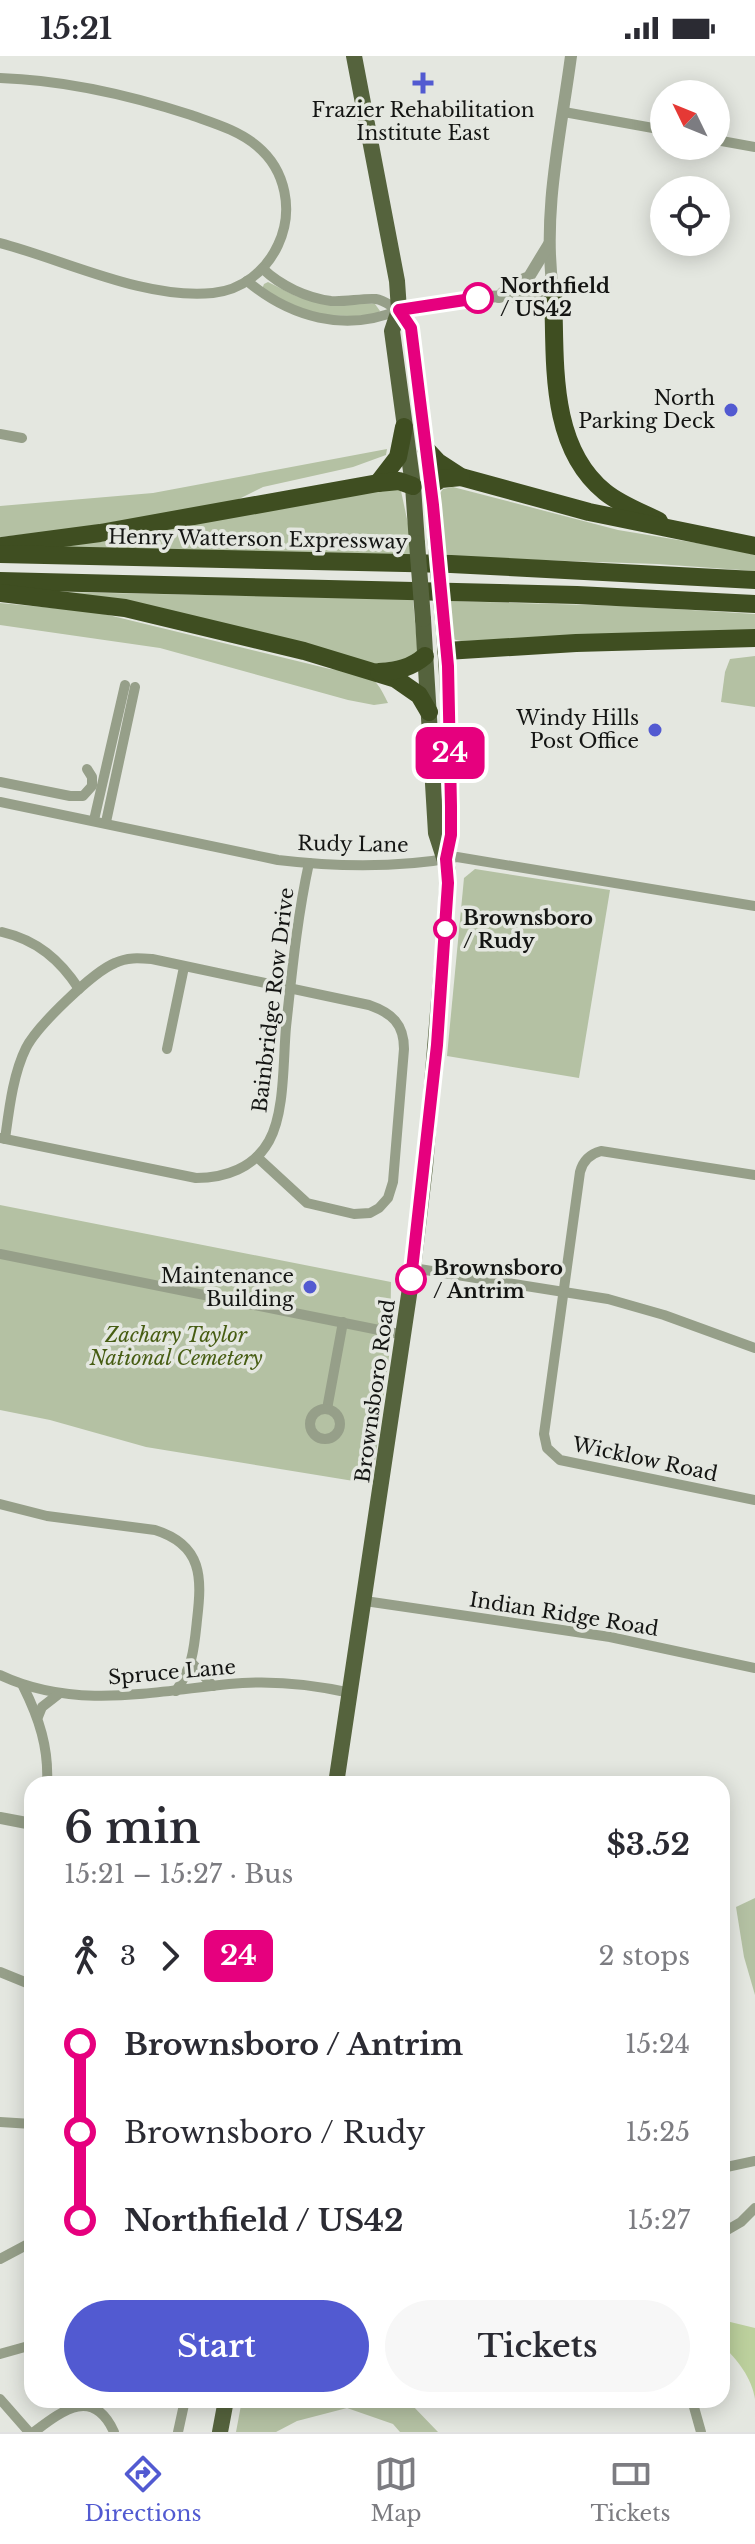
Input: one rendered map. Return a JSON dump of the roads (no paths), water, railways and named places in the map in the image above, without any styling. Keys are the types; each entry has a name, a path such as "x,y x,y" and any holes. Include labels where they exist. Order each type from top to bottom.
{"highway":[{"path":"553,290 559,407 581,468 613,498 684,532"},
{"path":"378,483 398,457 404,427"},
{"path":"426,449 438,462 461,477 589,512 755,546"},
{"path":"0,547 100,533 378,483 399,481 422,486 441,479 461,477"},
{"name":"Henry Watterson Expressway","path":"0,554 451,564 755,580"},
{"path":"0,581 577,595 755,604"},
{"path":"0,593 151,614 376,672 410,687 429,712"},
{"path":"446,651 576,643 755,638"},
{"path":"376,672 398,671 416,664 425,656"}],"main road":[{"path":"354,56 391,240 399,310"},
{"name":"Brownsboro Road","path":"399,310 392,331 404,427 436,538 446,651 451,792 451,835 446,859"},
{"name":"Brownsboro Road","path":"337,1776 413,1268 438,1028 448,883 446,859 436,833 417,537 426,449 411,328 399,310"},
{"path":"425,656 446,651"},
{"path":"220,2432 224,2408"}],"street":[{"path":"255,275 280,306 319,319 339,321 380,318 399,310 499,297 520,299 553,290 549,243 571,56"},
{"path":"0,78 75,85 127,96 209,121 254,143 267,155 279,175 287,207 284,231 255,275 213,293 144,287 0,243"},
{"path":"564,112 650,127"},
{"path":"730,143 755,147"},
{"path":"499,297 510,285 529,277 549,243"},
{"path":"255,275 316,298 346,301 378,299 399,310"},
{"path":"0,434 22,438"},
{"path":"94,820 130,686 106,822"},
{"path":"0,782 76,797 89,792 92,786 92,777 87,769"},
{"name":"Rudy Lane","path":"0,802 278,860 416,864 457,857 755,906"},
{"name":"Bainbridge Row Drive","path":"257,1157 271,1138 278,1118 296,926 309,863"},
{"path":"2,932 27,939 45,950 79,989"},
{"path":"129,959 152,959 290,988 369,1005 388,1013 396,1020 404,1040 393,1182 383,1205 370,1213 354,1214 313,1205 293,1193 257,1157 223,1176 196,1178 2,1138 26,1048 44,1024 79,989 111,964 129,959"},
{"path":"167,1049 184,967"},
{"path":"563,1292 580,1172 591,1155 608,1152 755,1175"},
{"path":"0,1254 404,1335"},
{"path":"413,1268 638,1306 755,1348"},
{"name":"Wicklow Road","path":"563,1292 544,1434 549,1453 560,1460 755,1500"},
{"path":"327,1409 343,1322"},
{"path":"0,1504 47,1516 155,1530 180,1543 194,1559 201,1583 192,1663 176,1691"},
{"name":"Indian Ridge Road","path":"365,1601 610,1637 755,1668"},
{"path":"192,1663 213,1686"},
{"name":"Spruce Lane","path":"0,1675 23,1686 60,1693 130,1697 213,1686 282,1683 351,1693"},
{"path":"23,1686 38,1717 45,1745 47,1776"},
{"path":"38,1717 42,1707 60,1693"},
{"path":"0,1818 24,1822"},
{"path":"0,1972 24,1982"},
{"path":"0,2122 24,2124"},
{"path":"730,2166 755,2161"},
{"path":"730,2228 755,2208"},
{"path":"0,2259 24,2246"},
{"path":"0,2354 24,2347"},
{"path":"0,2399 31,2432 62,2411 74,2408"},
{"path":"90,2408 105,2416 114,2432"},
{"path":"178,2432 183,2408"},
{"path":"694,2408 701,2432"}],"place":[{"name":"Frazier Rehabilitation Institute East","path":"423,83"},
{"name":"Northfield / US42","path":"478,298"},
{"name":"North Parking Deck","path":"731,410"},
{"name":"Windy Hills Post Office","path":"655,730"},
{"name":"Brownsboro / Rudy","path":"445,929"},
{"name":"Brownsboro / Antrim","path":"411,1279"},
{"name":"Maintenance Building","path":"310,1287"}],"park label":[{"name":"Zachary Taylor National Cemetery","path":"176,1346"}]}
